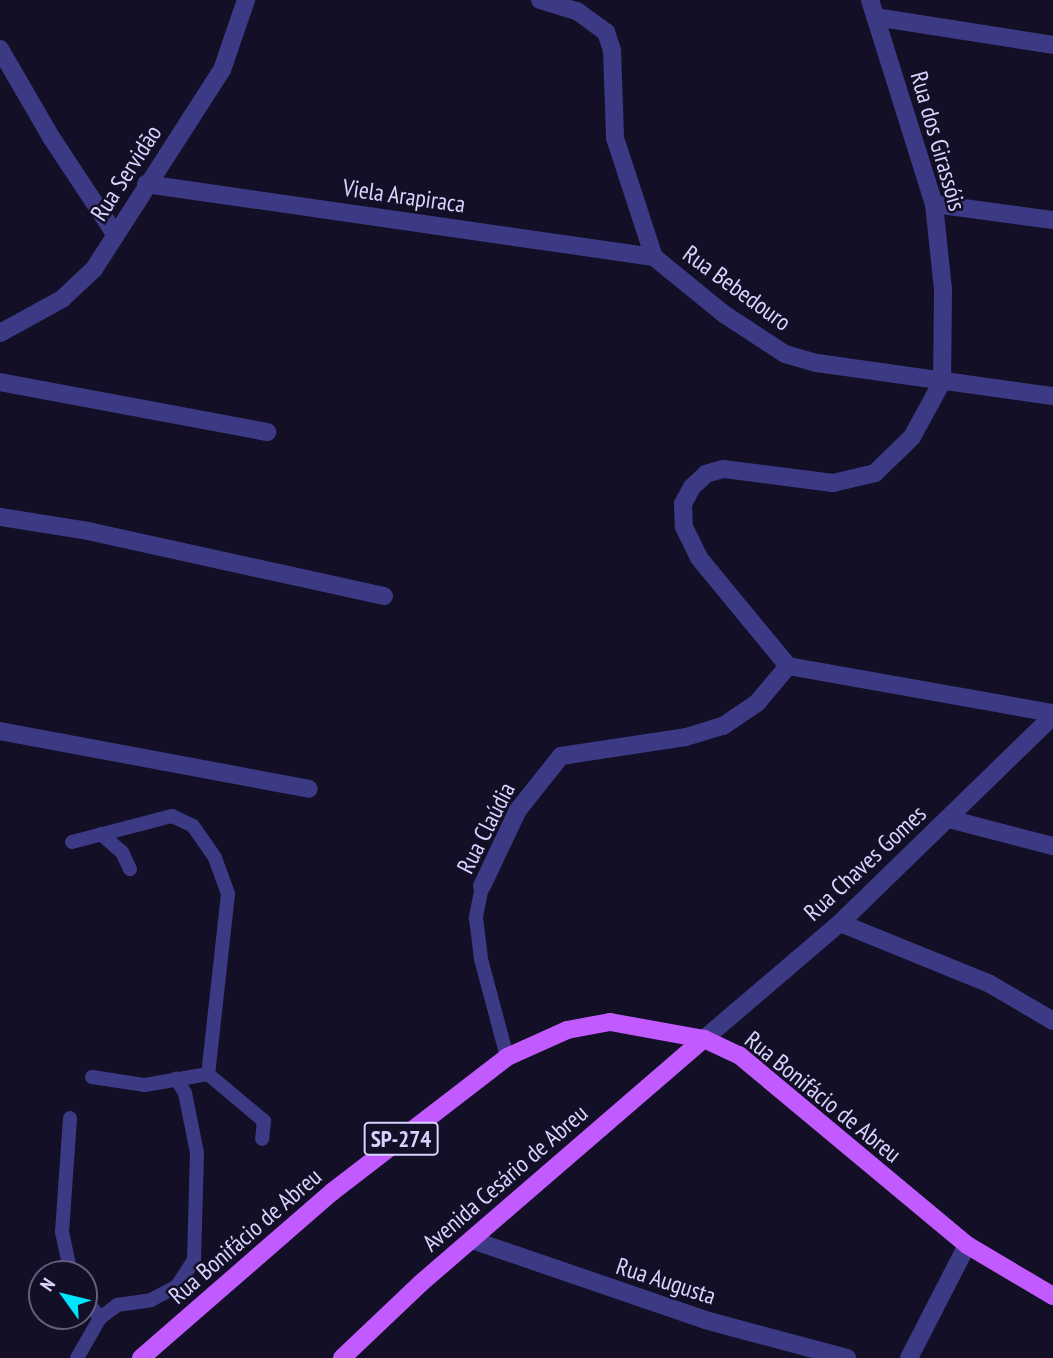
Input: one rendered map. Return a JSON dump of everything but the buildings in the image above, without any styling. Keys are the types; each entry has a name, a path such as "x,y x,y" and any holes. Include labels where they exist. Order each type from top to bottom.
{"main road":[{"name":"Rua Bonifácio de Abreu","path":"141,1358 332,1192 507,1057 567,1030 610,1023 704,1039 739,1055 967,1245 1053,1296"},
{"name":"Avenida Cesário de Abreu","path":"342,1358 472,1240 704,1039"}],"street":[{"name":"Rua Servidão","path":"0,333 62,299 94,269 222,69 246,0"},
{"name":"Rua Bebedouro","path":"540,0 577,11 606,32 612,50 615,138 654,257 755,338 785,354 942,382 1053,396"},
{"path":"872,8 1053,45"},
{"name":"Rua dos Girassóis","path":"872,8 934,204 943,290 942,382"},
{"path":"0,49 51,137 115,234"},
{"name":"Viela Arapiraca","path":"146,184 654,257"},
{"path":"934,204 1053,220"},
{"path":"0,382 267,432"},
{"path":"942,382 912,437 875,473 833,483 723,469 706,474 692,487 683,504 684,527 699,558 788,666 1053,714"},
{"path":"0,517 88,531 384,596"},
{"name":"Rua Claúdia","path":"482,886 518,810 561,756 687,737 723,726 757,703 788,666"},
{"name":"Rua Chaves Gomes","path":"704,1039 840,923 949,819 1053,714"},
{"path":"0,731 309,789"},
{"path":"949,819 1053,846"},
{"path":"840,923 990,984 1053,1021"},
{"name":"Rua Augusta","path":"472,1240 680,1312 848,1358"},
{"path":"909,1358 967,1245"}],"lane":[{"path":"72,842 172,816 193,826 215,858 228,894 208,1074"},
{"path":"101,834 122,852 130,869"},
{"name":"Rua Claúdia","path":"482,886 476,918 481,959 507,1057"},
{"path":"92,1077 145,1085 208,1074 264,1121 262,1139"},
{"path":"77,1358 100,1318 117,1305 150,1300 177,1286 194,1260 197,1153 185,1093 176,1078"},
{"path":"69,1260 62,1211 70,1118"}]}
